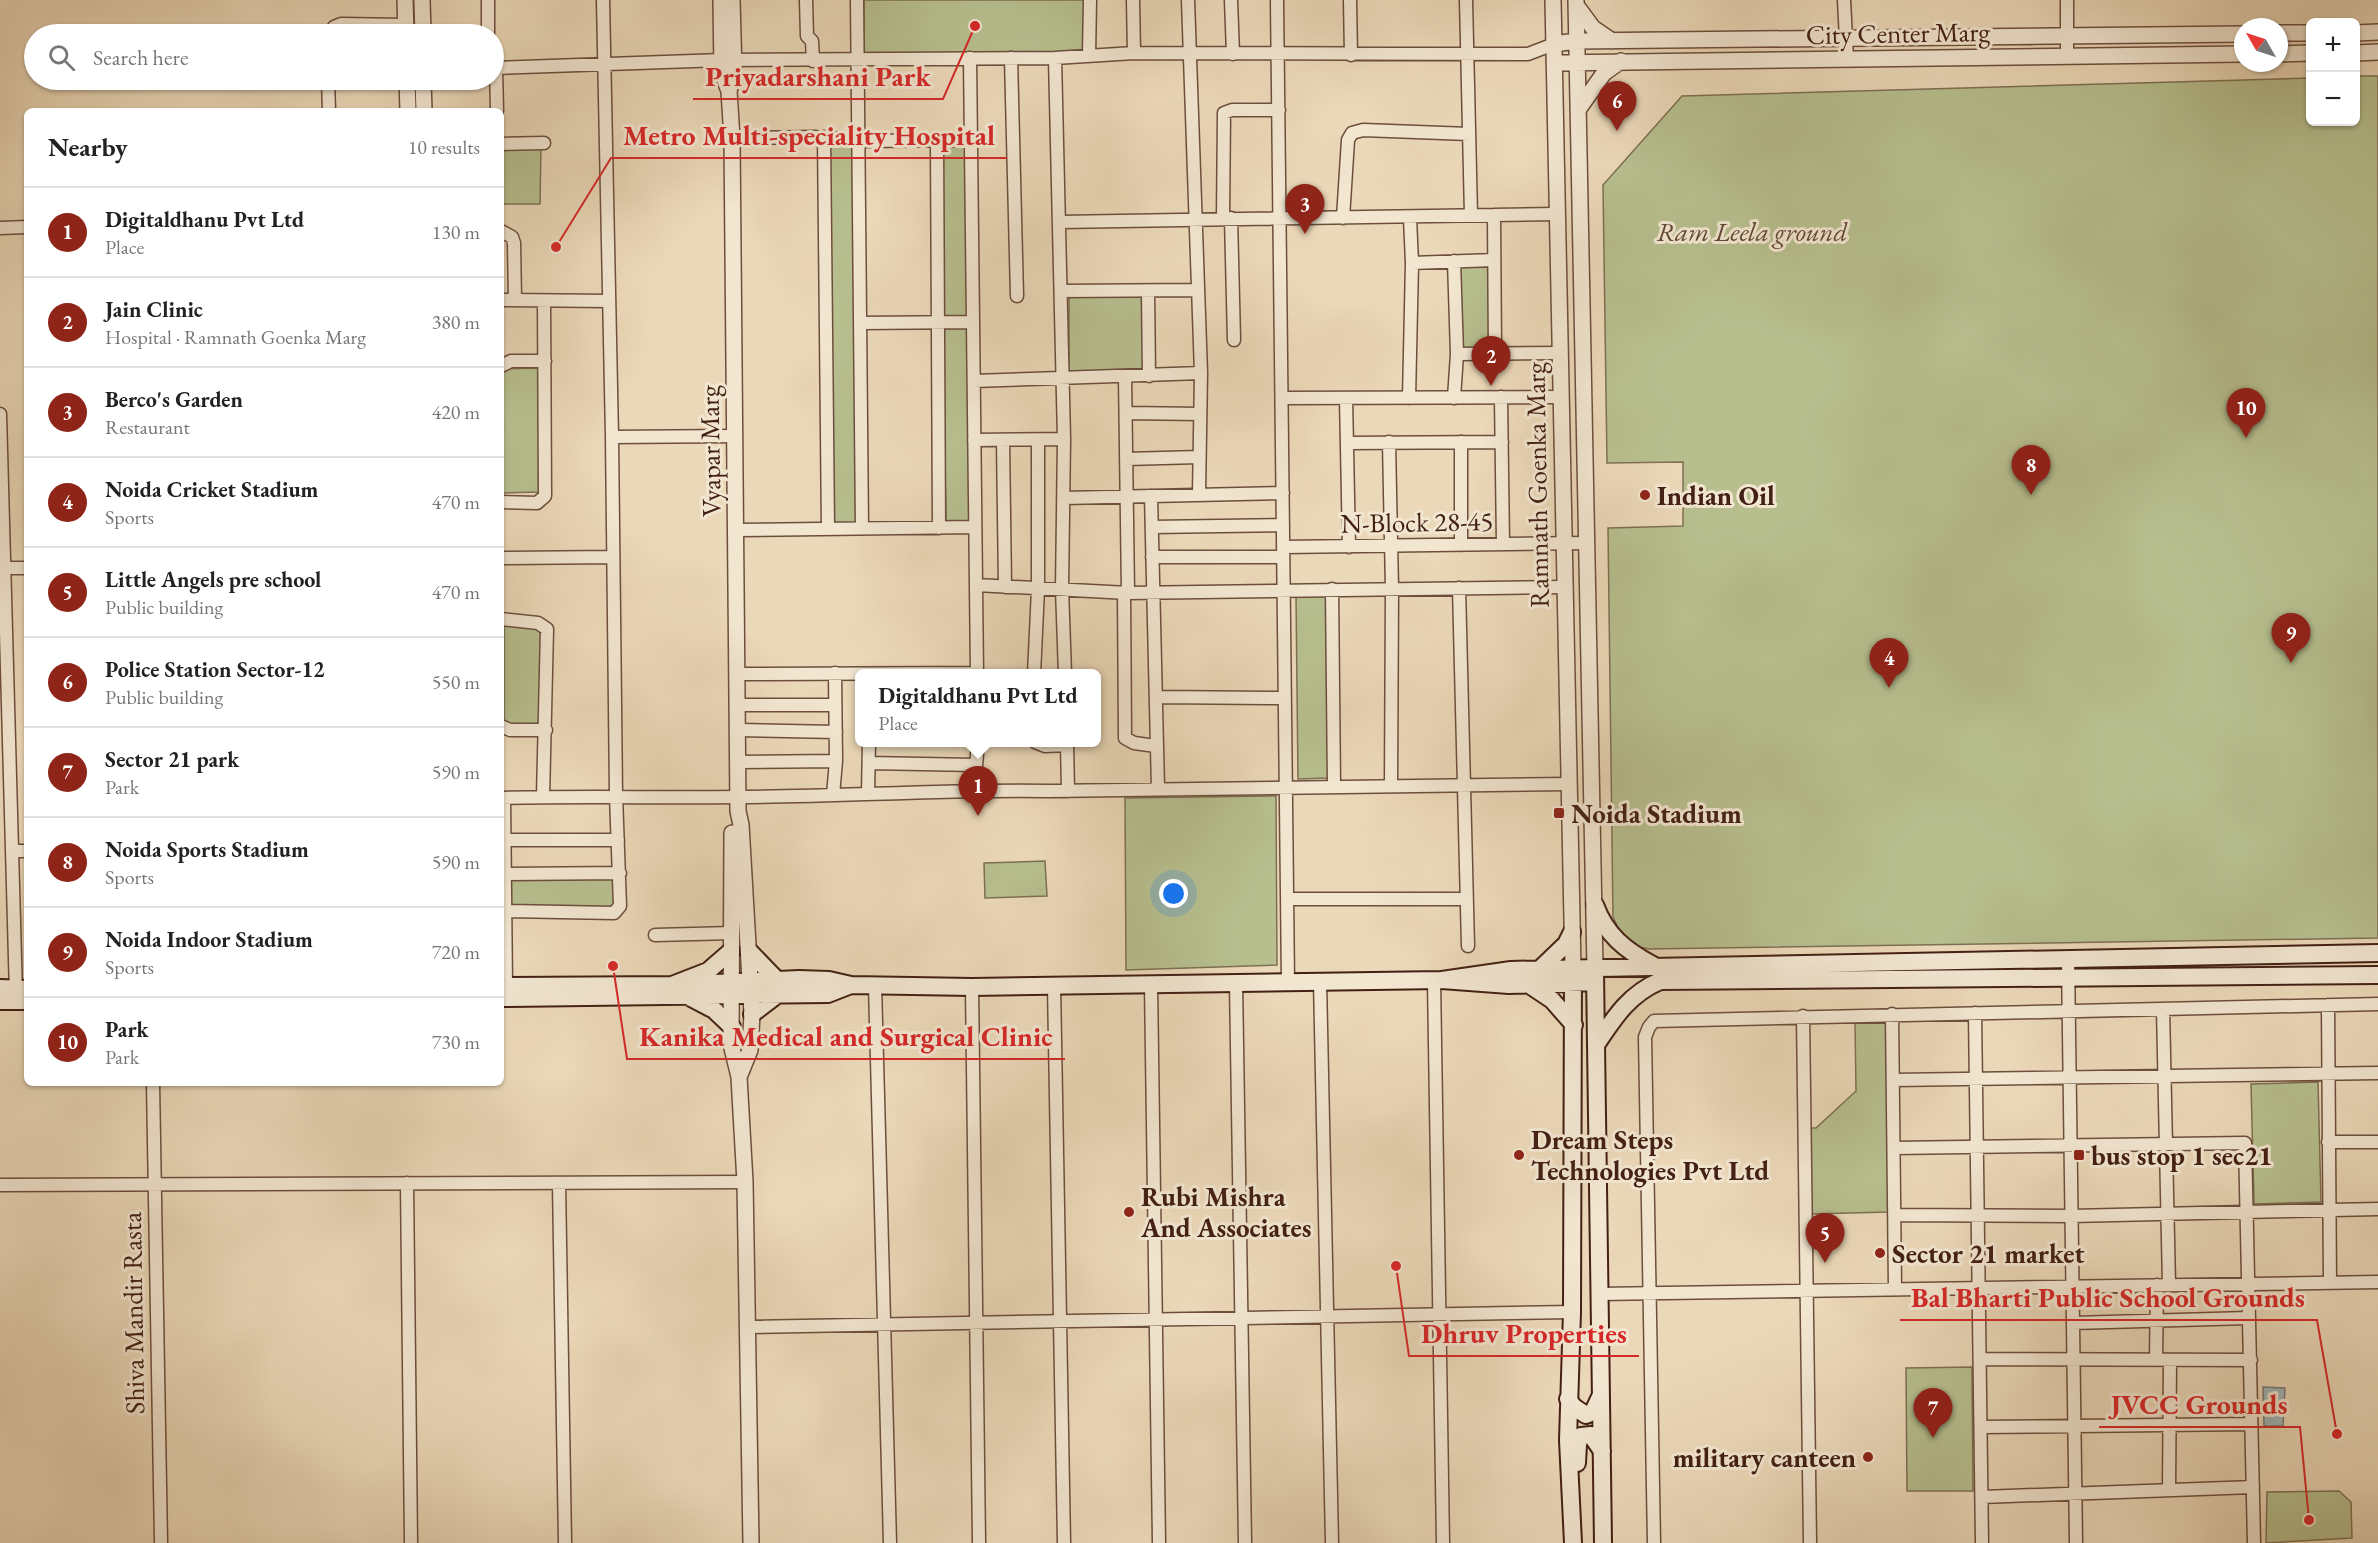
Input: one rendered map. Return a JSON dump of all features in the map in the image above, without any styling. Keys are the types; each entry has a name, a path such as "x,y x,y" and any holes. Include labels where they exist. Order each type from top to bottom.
{"main road":[{"path":"1594,905 1602,925 1612,937 1633,955 1655,966"},
{"path":"1540,969 1566,944 1572,932"},
{"path":"672,985 708,971 731,951"},
{"path":"749,951 778,988"},
{"path":"1438,980 1540,969 1573,975 1595,975 1655,966 2378,953"},
{"path":"504,990 686,996 732,989 778,988 829,980 851,985 972,987 1438,980 1527,984 1573,975"},
{"path":"1573,975 1572,1312 1568,1399 1573,1543"},
{"path":"1595,975 1603,1543"},
{"path":"1596,1045 1622,1007 1642,989 1660,981 2378,975"},
{"path":"1527,984 1552,1000 1574,1025"},
{"path":"504,990 672,985 732,989"},
{"path":"752,1014 778,988"},
{"path":"686,996 714,1010 732,1027"},
{"path":"1568,1399 1574,1407 1586,1415 1593,1412 1601,1396"},
{"path":"1569,1473 1577,1463 1581,1436 1591,1435 1602,1451"}],"street":[{"path":"405,0 406,24"},
{"path":"422,0 423,24"},
{"path":"488,0 488,24"},
{"path":"506,911 614,913 620,906 616,795 612,437 603,0"},
{"name":"Vyapar Marg","path":"721,0 728,61"},
{"name":"Vyapar Marg","path":"732,0 728,61 723,80 729,91 732,138 738,804 752,1014 750,1050 739,1077"},
{"path":"806,0 807,36 812,40 813,61"},
{"path":"857,0 862,528"},
{"path":"1089,56 1090,0"},
{"path":"1133,0 1134,53"},
{"path":"1188,0 1202,374 1199,494"},
{"path":"1231,0 1233,54"},
{"path":"1277,0 1288,982"},
{"path":"1350,0 1351,55"},
{"path":"1466,0 1471,215"},
{"name":"Ramnath Goenka Marg","path":"1553,0 1573,975"},
{"path":"1844,0 1847,59"},
{"path":"2067,0 2067,56"},
{"path":"1576,3 1593,28 1612,41"},
{"name":"Ramnath Goenka Marg","path":"1576,3 1595,975"},
{"path":"2360,33 2378,32"},
{"path":"2288,33 2306,33"},
{"name":"City Center Marg","path":"1554,44 1576,41 2234,34"},
{"path":"504,68 728,61 1055,58 1134,53 1278,56 1534,53 1554,44"},
{"path":"2360,53 2378,52"},
{"path":"1534,53 1554,63"},
{"path":"2288,54 2306,53"},
{"name":"City Center Marg","path":"1554,63 2234,54"},
{"path":"970,58 977,669"},
{"path":"1011,58 1017,296"},
{"path":"1055,58 1064,439 1062,589 1065,669"},
{"path":"1578,111 1604,73 1621,61"},
{"path":"328,90 329,108"},
{"path":"407,90 408,108"},
{"path":"423,90 424,108"},
{"path":"496,90 497,108"},
{"path":"1234,339 1224,113 1232,110 1279,110"},
{"path":"1343,218 1348,140 1352,133 1364,130 1469,134"},
{"path":"732,138 816,137"},
{"path":"828,529 824,137 858,141 970,140"},
{"path":"938,141 939,528"},
{"path":"504,144 544,143"},
{"path":"1060,222 1557,214"},
{"path":"1494,215 1495,354"},
{"path":"1409,398 1412,263 1410,218"},
{"path":"0,228 24,227"},
{"path":"504,233 512,237 515,300"},
{"path":"1412,263 1494,260"},
{"path":"1454,261 1457,354 1454,398"},
{"path":"1061,291 1198,290"},
{"path":"1148,291 1149,376"},
{"path":"504,300 609,301"},
{"path":"504,502 537,503 545,496 544,302"},
{"path":"860,323 973,322"},
{"path":"1457,354 1560,353"},
{"path":"504,365 512,361 545,361"},
{"path":"974,381 1202,374"},
{"path":"1125,376 1128,496 1125,738 1134,743 1156,746"},
{"path":"1282,398 1561,397"},
{"path":"1346,398 1349,546"},
{"path":"1501,398 1503,544"},
{"path":"1126,413 1200,414"},
{"path":"0,414 14,995"},
{"path":"612,437 735,436"},
{"path":"974,440 1064,439"},
{"path":"1003,440 1005,587"},
{"path":"1034,669 1038,589 1038,440"},
{"path":"1347,442 1502,442"},
{"path":"1389,442 1392,589 1391,786"},
{"path":"1461,442 1461,545"},
{"path":"1126,459 1199,457"},
{"path":"1064,498 1283,493"},
{"path":"1151,496 1158,789"},
{"path":"1152,527 1283,525"},
{"path":"736,530 975,527"},
{"name":"N-Block 28-45","path":"1152,557 1283,552 1349,546 1587,543"},
{"path":"504,558 613,557"},
{"path":"2,568 24,568"},
{"path":"976,585 1126,592 1565,587"},
{"path":"1459,588 1468,946"},
{"path":"1332,589 1334,786"},
{"path":"504,619 538,623 547,629 543,797"},
{"path":"833,795 836,761 835,673"},
{"path":"738,674 855,673"},
{"path":"1156,697 1285,698"},
{"path":"738,705 835,705"},
{"path":"504,727 510,730 546,730"},
{"path":"738,730 836,732"},
{"path":"868,747 868,793"},
{"path":"974,789 977,747"},
{"path":"1067,747 1068,791"},
{"path":"739,762 836,761"},
{"path":"869,763 975,765"},
{"path":"504,798 616,795 738,804 833,795 974,789 1068,791 1569,783"},
{"name":"Vyapar Marg","path":"738,804 732,826 731,1053 739,1077"},
{"path":"504,840 618,840"},
{"path":"12,851 24,850"},
{"path":"504,874 620,873"},
{"path":"504,892 506,911 504,964"},
{"path":"1287,899 1466,899"},
{"path":"655,935 732,933"},
{"path":"2067,959 2076,1543"},
{"path":"1438,980 1439,1315 1443,1543"},
{"path":"1320,981 1332,1543"},
{"path":"1236,983 1245,1543"},
{"path":"1151,984 1159,1543"},
{"path":"875,985 890,1543"},
{"path":"1054,986 1064,1543"},
{"path":"972,987 979,1543"},
{"path":"1654,1543 1645,1037 1648,1027 1654,1021 1666,1018 2378,1004"},
{"path":"2328,1005 2330,1283"},
{"path":"2156,1360 2156,1323 2163,1285 2168,1214 2163,1009"},
{"path":"1975,1013 1982,1543"},
{"path":"1892,1014 1895,1289"},
{"path":"1803,1016 1810,1543"},
{"path":"1893,1080 2378,1073"},
{"path":"739,1077 745,1182 751,1543"},
{"name":"Shiva Mandir Rasta","path":"153,1086 161,1543"},
{"path":"2328,1142 2378,1142"},
{"path":"1894,1148 2245,1143 2248,1318 2252,1360 2254,1543"},
{"path":"559,1182 565,1543"},
{"path":"0,1185 745,1182"},
{"path":"407,1183 411,1543"},
{"path":"1894,1215 2071,1216 2378,1209"},
{"path":"1599,1294 2378,1282"},
{"path":"747,1327 1572,1312"},
{"path":"2073,1323 2156,1323 2248,1318"},
{"path":"1980,1359 2252,1360"},
{"path":"2169,1490 2170,1360"},
{"path":"1981,1427 2251,1424"},
{"path":"1982,1497 2253,1488"}],"green space":[{"path":"864,0 1087,0 1085,53 864,55"},
{"name":"Ram Leela ground","path":"2360,76 2378,76 2378,938 1649,949 1635,945 1626,939 1613,917 1608,528 1683,526 1683,462 1607,463 1603,185 1682,96 2306,78 2306,126 2360,126"},
{"path":"941,144 967,144 968,317 943,317"},
{"path":"504,145 541,145 540,204 504,204"},
{"path":"853,145 858,523 832,523 828,146"},
{"path":"1490,265 1491,350 1460,350 1459,266"},
{"path":"1069,297 1143,297 1143,371 1069,371"},
{"path":"968,328 971,522 946,523 943,329"},
{"path":"540,368 541,492 504,493 504,369"},
{"path":"1326,595 1328,778 1298,779 1296,596"},
{"path":"504,626 542,626 542,725 504,726"},
{"path":"1276,796 1277,965 1126,970 1125,798"},
{"path":"1045,861 1047,896 985,898 984,863"},
{"path":"614,876 614,908 508,910 508,878"},
{"path":"1886,1022 1889,1212 1811,1214 1810,1128 1816,1128 1856,1091 1855,1023"},
{"path":"2318,1082 2321,1202 2254,1204 2251,1084"},
{"path":"1972,1367 1973,1491 1907,1491 1906,1368"},
{"path":"2339,1491 2351,1502 2352,1538 2266,1543 2267,1492"}],"water":[{"path":"2263,1387 2285,1388 2283,1426 2264,1426"}],"place":[{"name":"Priyadarshani Park","path":"975,26"},
{"name":"Police Station Sector-12","path":"1617,131"},
{"name":"Berco's Garden","path":"1305,234"},
{"name":"Metro Multi-speciality Hospital","path":"556,247"},
{"name":"Jain Clinic","path":"1491,386"},
{"name":"Park","path":"2246,438"},
{"name":"Indian Oil","path":"1645,495"},
{"name":"Noida Sports Stadium","path":"2031,495"},
{"name":"Noida Indoor Stadium","path":"2291,663"},
{"name":"Noida Cricket Stadium","path":"1889,688"},
{"name":"Noida Stadium","path":"1559,813"},
{"name":"Digitaldhanu Pvt Ltd","path":"978,816"},
{"name":"Kanika Medical and Surgical Clinic","path":"613,966"},
{"name":"Dream Steps Technologies Pvt Ltd","path":"1519,1155"},
{"name":"bus stop 1 sec21","path":"2079,1155"},
{"name":"Rubi Mishra And Associates","path":"1129,1212"},
{"name":"Sector 21 market","path":"1880,1253"},
{"name":"Little Angels pre school","path":"1825,1263"},
{"name":"Dhruv Properties","path":"1396,1266"},
{"name":"Bal Bharti Public School Grounds","path":"2337,1434"},
{"name":"Sector 21 park","path":"1933,1438"},
{"name":"military canteen","path":"1868,1457"},
{"name":"JVCC Grounds","path":"2309,1520"}]}
